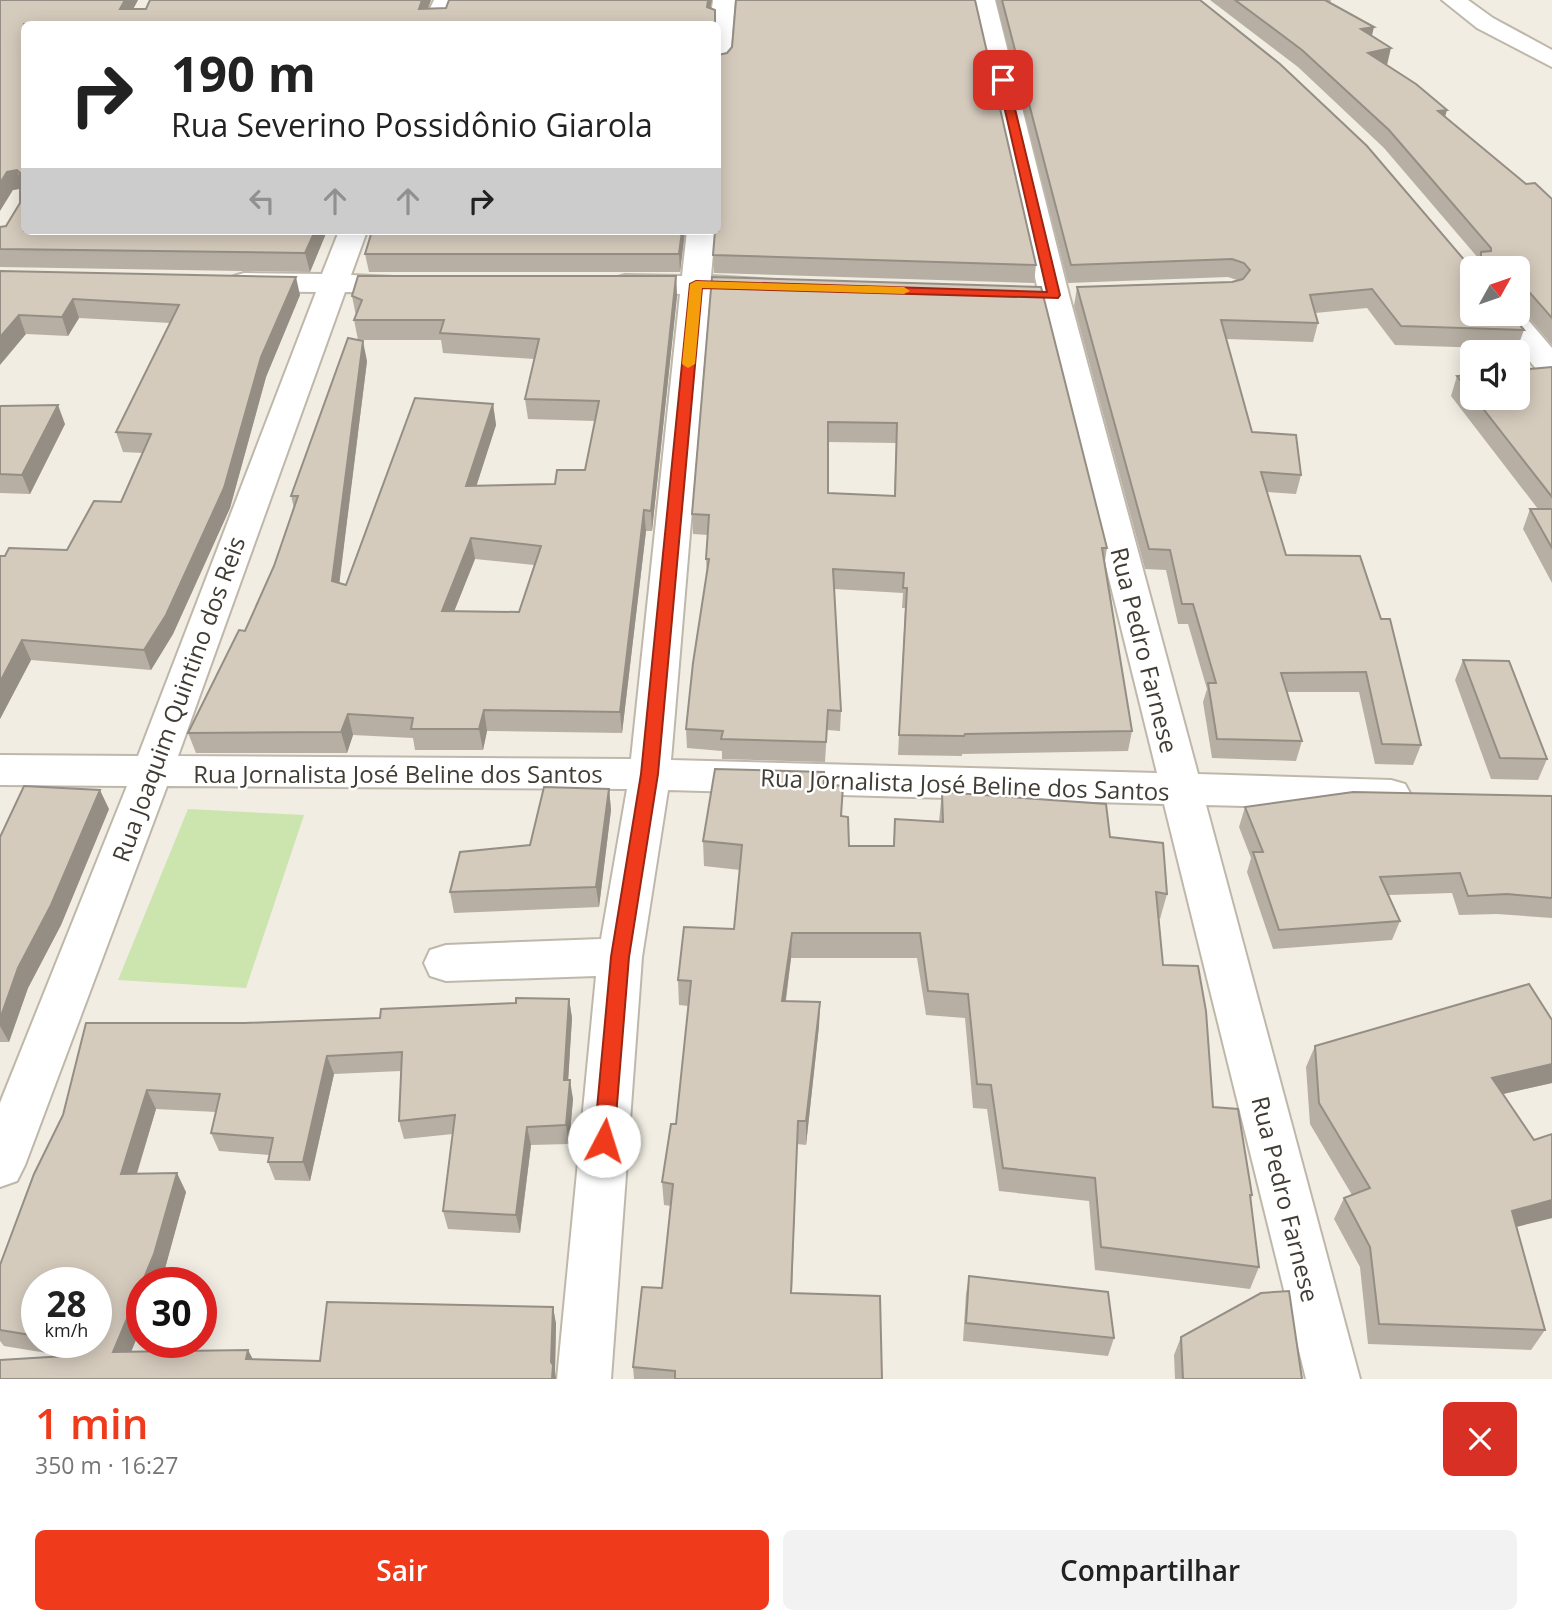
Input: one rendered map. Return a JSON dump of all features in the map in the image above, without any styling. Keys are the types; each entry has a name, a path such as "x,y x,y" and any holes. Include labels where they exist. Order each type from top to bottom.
{"street":[{"path":"436,21 445,0"},
{"path":"721,32 724,0"},
{"name":"Rua Pedro Farnese","path":"984,0 1053,295 1333,1379"},
{"path":"1452,0 1485,23 1552,60"},
{"name":"Rua Joaquim Quintino dos Reis","path":"0,1165 152,773 350,235"},
{"path":"584,1379 620,957 650,774 701,235"},
{"path":"221,282 439,284"},
{"path":"601,284 792,287"},
{"path":"1517,326 1552,368"},
{"name":"Rua Jornalista José Beline dos Santos","path":"0,771 650,774 1429,796"},
{"path":"446,963 620,957"}],"green space":[{"path":"188,809 304,815 246,988 118,980"}],"building":[{"path":"0,0 125,0 120,9 146,9 150,0 422,0 419,9 446,8 449,0 708,0 707,7 715,10 715,21 21,21 21,235 313,235 305,253 0,249 0,227 6,226 20,203 20,173 17,170 7,172 0,183"},
{"path":"736,0 975,0 1036,265 713,255 715,235 721,235 721,54 727,53 732,47"},
{"path":"1002,0 1200,0 1280,64 1367,146 1461,256 1460,326 1521,326 1524,330 1401,326 1372,289 1310,295 1318,323 1221,320 1252,432 1296,435 1301,475 1261,472 1286,555 1360,556 1381,619 1390,619 1421,745 1382,744 1366,672 1281,673 1302,741 1217,739 1208,683 1216,683 1193,604 1182,604 1170,550 1149,549 1077,287 1232,282 1243,279 1250,270 1244,263 1232,259 1071,265"},
{"path":"1235,0 1325,0 1374,27 1361,29 1391,48 1368,53 1416,84 1447,110 1438,111 1526,184 1535,183 1552,199 1552,318 1530,293 1530,256 1481,256 1481,252 1491,251 1491,248 1389,130 1302,50"},
{"path":"371,235 681,235 679,254 365,254"},
{"path":"0,271 296,277 261,357 224,488 166,615 144,650 22,640 0,682 0,556 5,556 9,548 67,550 94,501 121,502 151,434 116,432 179,305 73,299 62,317 19,315 0,337"},
{"path":"358,276 676,276 651,511 644,510 620,712 484,710 479,729 411,729 413,718 348,714 341,732 188,733 239,630 245,631 274,566 298,496 291,496 348,338 363,341 332,581 346,585 415,398 493,404 466,486 555,484 557,470 585,470 599,401 525,399 539,339 440,333 444,320 354,320 362,300 352,296","holes":["471,538 541,546 519,612 442,611"]},
{"path":"712,277 1041,287 1107,548 1102,548 1132,731 964,736 899,735 907,588 903,588 904,573 833,569 841,711 828,710 826,742 721,739 723,731 686,729 709,559 706,559 709,515 692,514","holes":["828,422 897,423 895,496 828,493"]},
{"path":"1552,367 1552,497 1484,410 1530,410 1530,369"},
{"path":"58,405 22,475 0,474 0,406"},
{"path":"1530,509 1552,509 1552,548"},
{"path":"1463,660 1509,661 1547,759 1500,758"},
{"path":"715,769 824,772 824,784 843,786 841,816 848,817 849,846 894,846 895,819 943,822 942,792 1106,804 1110,837 1163,843 1167,894 1156,892 1163,965 1198,966 1206,1011 1213,1107 1238,1109 1252,1195 1259,1267 1101,1247 1095,1178 1003,1168 991,1085 977,1084 968,994 928,991 920,933 792,933 782,1001 820,1002 806,1121 798,1121 791,1293 880,1296 882,1379 675,1379 675,1371 633,1367 642,1287 662,1288 673,1184 662,1182 671,1124 676,1124 691,981 678,980 684,927 734,929 742,845 703,841"},
{"path":"24,786 100,790 51,905 18,968 0,1019 0,837"},
{"path":"544,787 609,789 596,887 450,892 460,852 530,845"},
{"path":"1353,792 1552,796 1552,898 1507,894 1468,896 1460,873 1380,877 1400,921 1279,930 1253,852 1263,852 1245,807"},
{"path":"1529,984 1552,1020 1552,1064 1492,1078 1534,1140 1552,1134 1552,1200 1512,1211 1545,1330 1379,1324 1370,1247 1344,1198 1370,1188 1319,1103 1315,1046"},
{"path":"516,998 569,999 564,1080 570,1080 566,1125 527,1127 516,1215 443,1211 455,1115 399,1121 402,1052 327,1056 303,1162 268,1162 273,1138 211,1133 220,1094 147,1090 121,1174 177,1173 149,1267 126,1267 126,1321 113,1352 126,1352 126,1358 217,1358 217,1350 248,1350 246,1359 320,1361 327,1302 553,1307 552,1379 0,1379 0,1360 112,1358 112,1267 21,1267 21,1333 0,1330 0,1265 34,1174 63,1115 86,1023 245,1023 380,1018 381,1009 516,1003"},
{"path":"969,1276 1108,1292 1114,1338 966,1323"},
{"path":"1289,1291 1302,1379 1183,1379 1181,1337 1261,1293"}],"slow traffic":[{"path":"688,364 696,284 904,291"}],"route":[{"path":"604,1141 620,957 650,774 696,284 1054,295 1003,80"}]}
